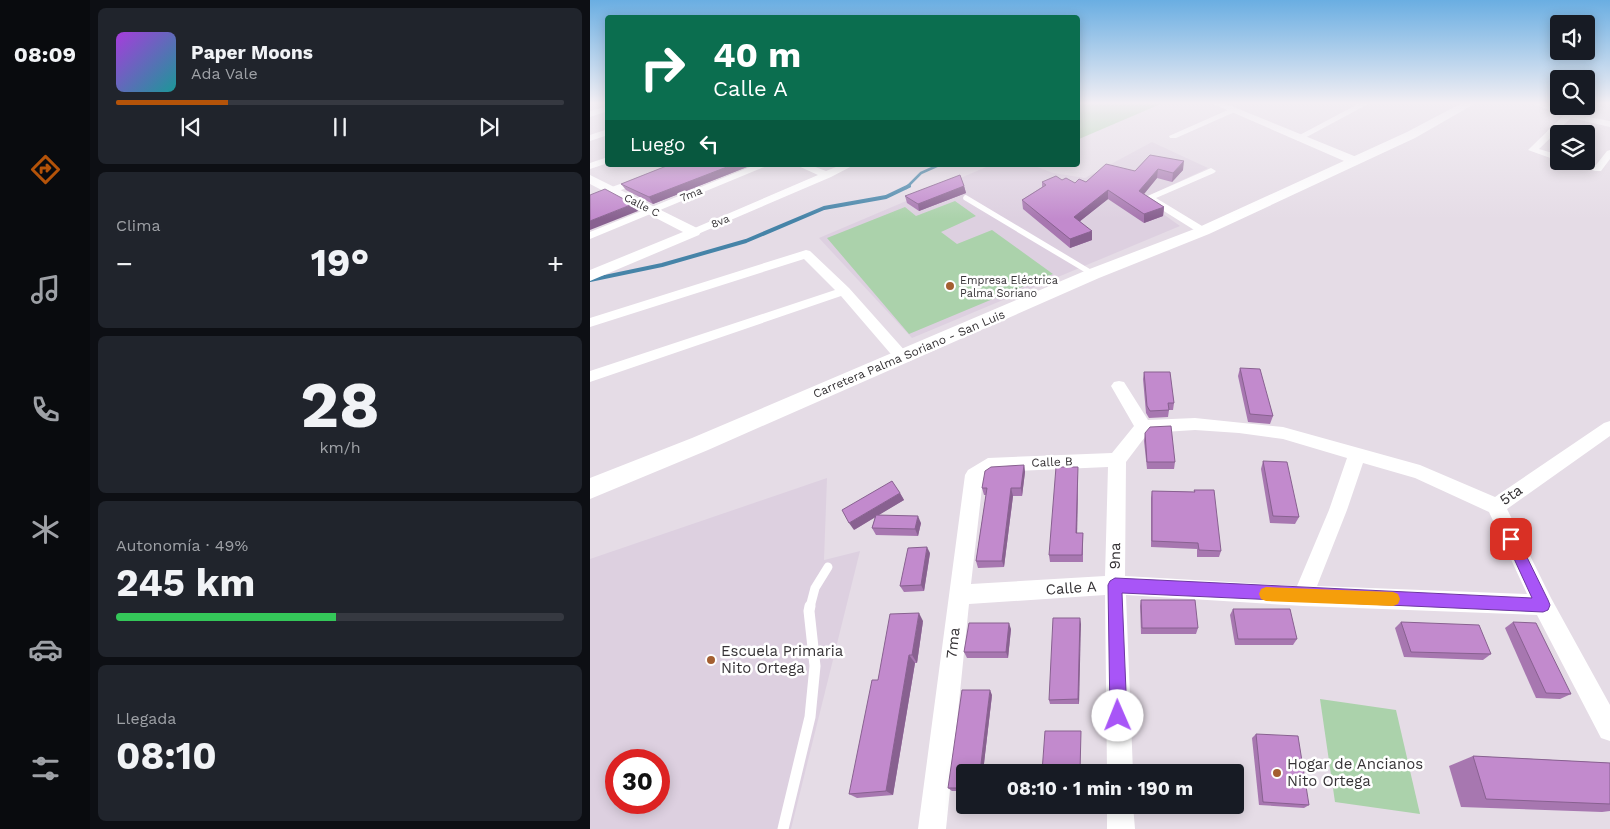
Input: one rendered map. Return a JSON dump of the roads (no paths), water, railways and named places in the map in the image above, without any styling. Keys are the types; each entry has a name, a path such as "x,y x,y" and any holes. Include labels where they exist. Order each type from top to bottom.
{"main road":[{"name":"Carretera Palma Soriano - San Luis","path":"590,489 700,444 901,356 1015,310 1093,274 1203,231 1396,142"}],"street":[{"path":"1307,142 1355,161"},
{"path":"1542,142 1533,150 1550,155"},
{"path":"1595,168 1598,169 1610,153"},
{"path":"590,166 605,161"},
{"path":"590,199 676,167"},
{"name":"7ma","path":"590,236 759,167"},
{"path":"806,167 827,175"},
{"name":"8va","path":"590,276 845,167"},
{"path":"1203,231 1148,198 1211,171"},
{"name":"Calle C","path":"590,179 694,232"},
{"path":"590,323 806,254 844,291 901,356"},
{"path":"590,377 844,291"},
{"path":"1119,386 1143,427"},
{"path":"1117,460 1143,427 1195,424 1239,426 1283,433 1420,472 1496,506"},
{"name":"5ta","path":"1610,427 1496,506 1543,605 1610,729"},
{"path":"1303,596 1338,510 1356,454"},
{"name":"Calle B","path":"988,465 1117,460"},
{"name":"9na","path":"1117,460 1115,585 1120,764"},
{"name":"7ma","path":"932,829 974,475 988,465"},
{"name":"Calle A","path":"959,596 1115,585 1303,596 1543,605"},
{"path":"1120,814 1121,829"}],"lane":[{"path":"966,198 1093,274"},
{"path":"783,829 810,717 815,666 809,611 815,588 828,568"}],"waterway":[{"path":"907,187 921,173 934,167"},
{"path":"590,280 662,265 746,241 824,208 886,197 907,187"}],"place":[{"name":"Empresa Eléctrica Palma Soriano","path":"950,286"},
{"name":"Escuela Primaria Nito Ortega","path":"711,660"},
{"name":"Hogar de Ancianos Nito Ortega","path":"1277,773"}]}
